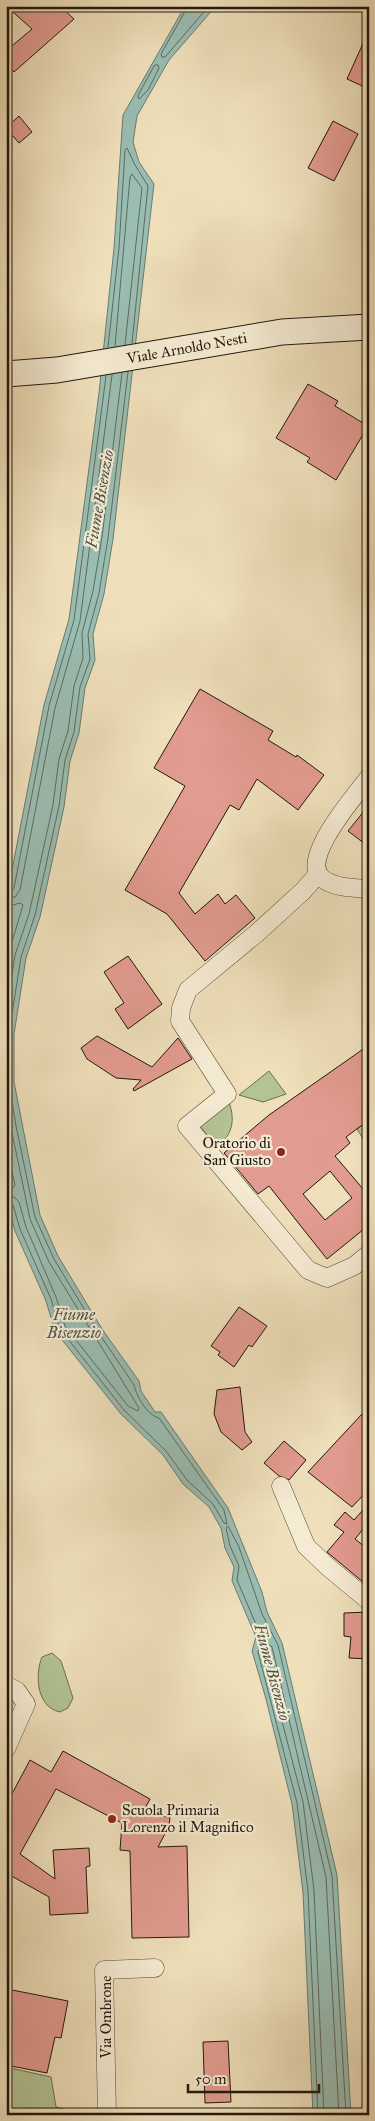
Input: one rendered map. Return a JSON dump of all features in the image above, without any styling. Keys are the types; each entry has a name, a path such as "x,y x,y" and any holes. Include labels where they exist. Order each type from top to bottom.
{"street":[{"name":"Viale Arnoldo Nesti","path":"6,374 57,370 282,332 369,327"},
{"path":"369,777 318,850 316,860 318,874 330,883 369,889"},
{"path":"318,874 303,891 257,933 188,990 181,1008 180,1021 228,1094 187,1126 308,1270 327,1278 354,1266 369,1254"},
{"path":"281,1486 306,1546 328,1568 369,1601"},
{"path":"6,1685 17,1690 26,1704 6,1749"},
{"name":"Via Ombrone","path":"107,2115 104,1970 155,1968"}],"green space":[{"path":"269,1071 286,1094 263,1102 239,1095"},
{"path":"229,1102 232,1113 231,1128 223,1142 224,1145 218,1149 199,1125"},
{"path":"369,1120 369,1148 357,1129"},
{"path":"52,1653 61,1661 73,1698 68,1708 60,1712 46,1704 39,1689 38,1672 42,1657"},
{"path":"6,2067 51,2077 56,2107 85,2115 6,2115"}],"water":[{"name":"Fiume Bisenzio","path":"185,6 216,6 169,60 137,116 133,142 139,162 154,184 113,539 104,594 93,634 95,660 85,688 79,733 70,761 64,807 40,917 26,958 14,1034 14,1082 40,1215 58,1256 102,1329 139,1381 141,1391 155,1412 161,1412 228,1508 262,1592 267,1612 282,1643 337,1875 351,2115 313,2115 303,1892 292,1804 252,1651 256,1637 232,1581 234,1567 225,1548 221,1528 209,1507 183,1484 163,1455 121,1414 55,1331 46,1301 15,1231 6,1198 6,901 44,705 69,619 99,393 114,248 123,115"}],"building":[{"path":"6,6 60,6 74,19 14,72 6,63 6,51 32,29"},
{"path":"369,30 369,89 347,79"},
{"path":"19,116 32,132 19,143 6,128"},
{"path":"333,121 358,134 334,181 308,168"},
{"path":"308,384 338,401 335,406 368,426 336,480 307,462 310,458 276,438"},
{"path":"200,689 273,731 268,740 296,757 297,755 324,775 298,810 257,779 239,810 230,805 179,893 195,914 218,894 225,904 236,895 255,918 205,961 167,914 125,890 185,786 154,768"},
{"path":"369,805 369,847 348,831"},
{"path":"128,956 162,1004 128,1029 115,1009 124,1003 104,972"},
{"path":"97,1036 152,1067 178,1038 192,1059 134,1091 133,1089 141,1080 116,1078 87,1059 81,1048"},
{"path":"369,1045 369,1120 346,1137 350,1143 335,1156 369,1196 369,1225 327,1259 269,1186 258,1194 224,1153 269,1115","holes":["330,1171 352,1198 325,1220 303,1194"]},
{"path":"239,1307 267,1326 252,1347 249,1345 234,1367 218,1355 220,1352 211,1346"},
{"path":"240,1387 245,1432 252,1442 242,1450 221,1432 214,1414 217,1390"},
{"path":"362,1414 369,1420 369,1489 352,1507 308,1472"},
{"path":"284,1441 306,1460 289,1480 279,1476 264,1463"},
{"path":"363,1510 369,1515 369,1522 355,1539 369,1550 369,1587 327,1552 344,1532 334,1525 345,1512 354,1520"},
{"path":"369,1612 369,1659 349,1658 351,1637 344,1636 344,1613"},
{"path":"63,1751 150,1799 142,1814 170,1817 169,1826 158,1847 187,1846 189,1937 132,1938 130,1851 120,1850 122,1823 56,1789 20,1854 55,1879 53,1850 89,1848 90,1866 86,1867 88,1913 50,1915 49,1897 8,1874 6,1878 6,1805 30,1760 51,1772"},
{"path":"12,1990 68,2001 61,2038 55,2037 47,2073 6,2065 6,2004 8,2005"},
{"path":"228,2041 231,2102 205,2103 203,2042"}],"place":[{"name":"Oratorio di San Giusto","path":"281,1152"},
{"name":"Scuola Primaria Lorenzo il Magnifico","path":"112,1819"}]}
